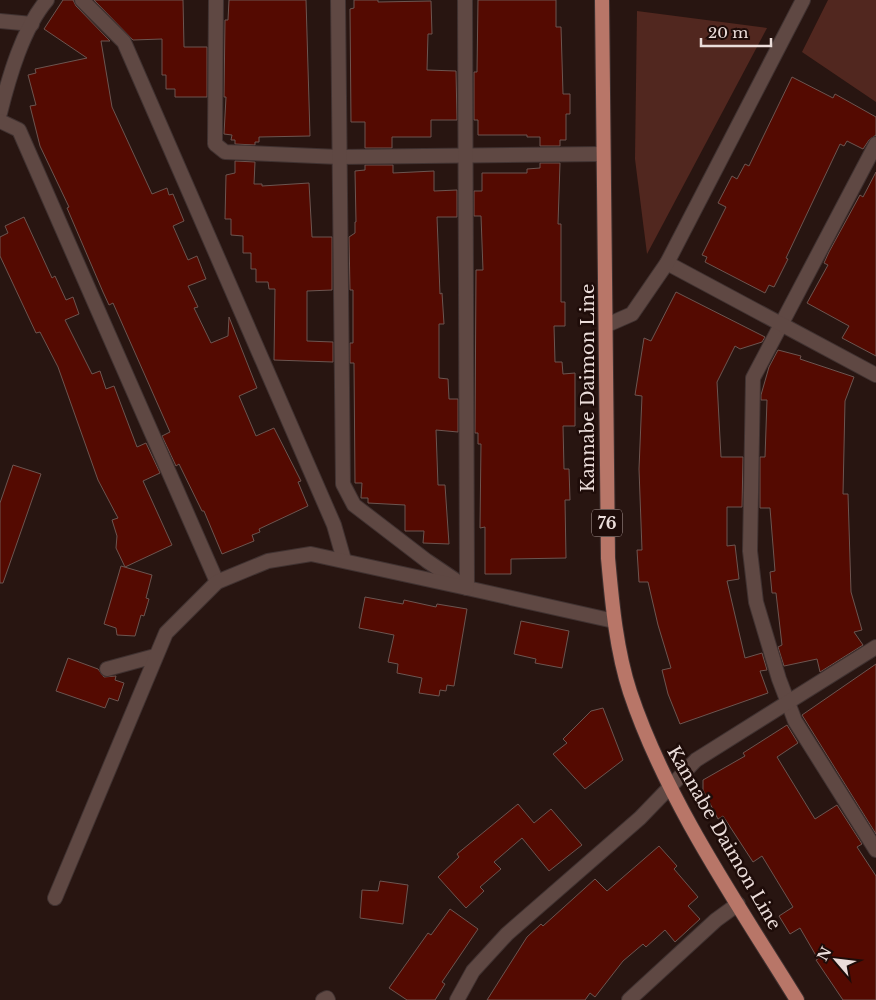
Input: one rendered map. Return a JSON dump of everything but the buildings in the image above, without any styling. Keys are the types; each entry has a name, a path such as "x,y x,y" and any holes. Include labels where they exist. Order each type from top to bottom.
{"main road":[{"name":"Kannabe Daimon Line","path":"602,0 607,325 608,558 614,621 629,690 651,748 670,788 797,1000"}],"street":[{"path":"0,113 9,77 32,24 47,0"},
{"path":"82,0 124,42 334,525 344,560"},
{"path":"216,0 216,144 225,152 339,157 603,154"},
{"path":"338,0 343,484 354,505 427,561 467,588"},
{"path":"465,0 467,588"},
{"path":"607,325 632,314 667,263 804,0"},
{"path":"0,21 32,24"},
{"path":"0,121 19,130 217,582"},
{"path":"876,144 753,378 750,551 756,602 779,679 795,721 876,850"},
{"path":"667,263 783,323 876,375"},
{"path":"55,898 166,633 217,582 268,561 311,554 614,621"},
{"path":"457,1000 474,972 507,934 640,818 696,760 789,704 876,647"},
{"path":"107,669 155,656"},
{"path":"630,1000 716,920 738,904"},
{"path":"323,1000 327,998 328,1000"}],"shaded area":[{"path":"828,0 876,0 876,102 802,52"},
{"path":"637,11 767,28 647,254 635,159"}]}
